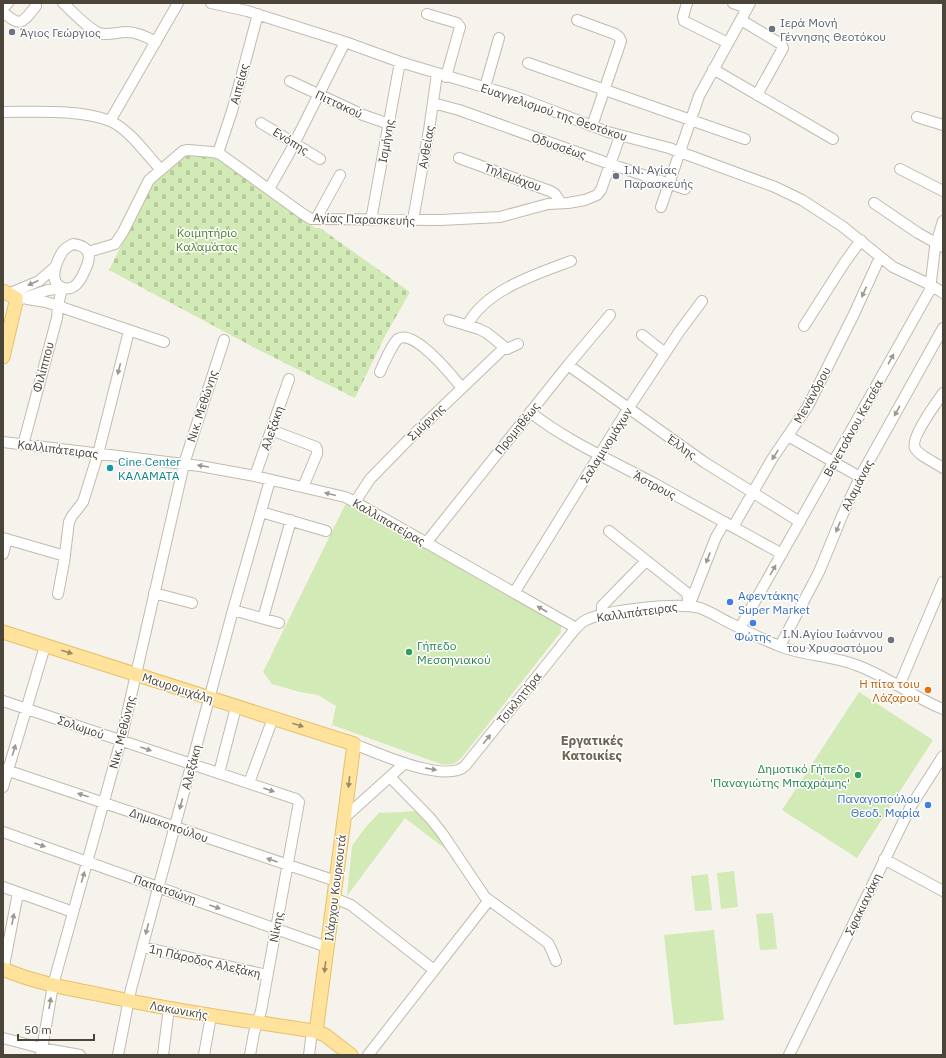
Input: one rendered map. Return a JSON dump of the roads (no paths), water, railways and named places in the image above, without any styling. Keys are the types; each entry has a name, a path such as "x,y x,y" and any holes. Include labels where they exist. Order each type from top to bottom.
{"main road":[{"path":"4,352 14,315 12,295"},
{"name":"Μαυρομιχάλη","path":"3,632 354,744"},
{"name":"Ιλάρχου Κουρκουτά","path":"314,1032 334,898 354,744"},
{"name":"Λακωνικής","path":"3,970 21,977 53,985 128,1001 210,1016 258,1022 314,1032 325,1035 351,1055"}],"street":[{"path":"3,8 8,3"},
{"path":"63,3 97,32 104,34 128,32 145,36 156,42"},
{"path":"110,121 178,3"},
{"name":"Ευαγγελισμού της Θεοτόκου","path":"211,3 248,7 258,14 345,42 400,62 537,104 620,136 680,152 790,194 809,204 861,240 893,267 931,285 943,293"},
{"path":"687,3 683,17 684,21 728,43"},
{"path":"661,207 699,96 749,5 733,3"},
{"path":"3,12 14,21 20,22 24,20 36,6"},
{"name":"Αιπείας","path":"218,153 232,110 258,14"},
{"name":"Ανθείας","path":"413,220 434,103 441,75 460,27 456,24 427,14"},
{"path":"577,20 615,34 621,41 592,126"},
{"path":"741,20 781,44 783,48 757,94"},
{"path":"485,88 499,38"},
{"path":"268,188 295,143 345,42"},
{"name":"Ισμήνης","path":"371,220 400,62"},
{"path":"528,63 745,139"},
{"path":"713,69 833,139"},
{"name":"Πιττακού","path":"290,82 363,115 389,124"},
{"name":"Οδυσσέως","path":"434,103 459,110 685,189"},
{"path":"3,112 65,113 110,121 131,137 160,170"},
{"path":"917,116 943,126"},
{"name":"Ενόπης","path":"261,123 320,159"},
{"name":"Αγίας Παρασκευής","path":"218,153 303,214 311,218 413,220 500,217 548,204 577,202 597,195 620,136"},
{"path":"88,252 115,244 123,232 149,180 180,153 186,151 218,153"},
{"name":"Τηλεμάχου","path":"459,158 550,191 554,193 561,203"},
{"path":"900,169 943,191"},
{"path":"316,219 340,175"},
{"path":"874,203 918,233 940,245"},
{"name":"Βενετσάνου Κετσέα","path":"740,628 927,296 940,245 943,221"},
{"path":"804,326 861,240"},
{"path":"12,295 72,288 80,281 89,260 88,252 79,245 73,244 67,247 63,251 55,267 55,282 62,288"},
{"name":"Μενάνδρου","path":"689,606 716,537 729,525 753,492 772,459 817,390 880,257"},
{"path":"468,324 478,309 500,292 539,273 571,261"},
{"path":"12,295 39,280 55,267"},
{"name":"Φιλίππου","path":"23,445 57,318 62,288"},
{"path":"12,295 58,306 164,342"},
{"name":"Σαλαμινομάχων","path":"514,593 628,409 665,352 702,301"},
{"name":"Προμηθέως","path":"426,543 530,412 610,315"},
{"path":"449,320 468,324 485,332 504,348 509,349 518,344"},
{"name":"Αλαμάνας","path":"780,646 819,572 844,511 860,477 943,328"},
{"path":"58,594 69,522 83,502 98,454 129,331"},
{"path":"642,335 665,352"},
{"path":"380,372 396,341 407,338 434,355 462,388"},
{"name":"Νικ. Μεθώνης","path":"41,1052 53,985 121,740 184,464 224,340"},
{"name":"Σμύρνης","path":"355,502 370,480 414,434 504,348"},
{"name":"Έλλης","path":"568,365 704,462 800,522"},
{"name":"Αλεξάκη","path":"255,476 289,379"},
{"path":"943,393 922,426 914,445 918,452 943,468"},
{"name":"Άστρους","path":"530,412 552,428 782,554"},
{"path":"271,430 316,447 317,454 303,487"},
{"path":"788,436 860,477"},
{"name":"Καλλιπάτειρας","path":"3,442 184,464"},
{"name":"Καλλιπατείρας","path":"184,464 255,476 344,497 576,628"},
{"name":"Αλεξάκη","path":"118,1055 128,1001 232,610 270,480"},
{"path":"261,512 326,531"},
{"path":"263,618 291,520"},
{"path":"609,531 687,593 689,606"},
{"path":"3,554 5,538 65,556"},
{"path":"602,615 602,606 646,561"},
{"path":"899,686 939,600 943,582"},
{"path":"154,593 192,603"},
{"name":"Καλλιπάτειρας","path":"576,628 585,621 602,615 662,607 689,606 706,611 780,646 855,664 943,709"},
{"path":"232,610 280,623"},
{"name":"Τσικλητήρα","path":"405,763 441,771 453,772 462,768 576,628"},
{"path":"3,787 6,770 27,709 45,646"},
{"name":"Σολωμού","path":"3,701 296,799"},
{"path":"219,773 236,707"},
{"path":"249,783 273,718"},
{"path":"344,818 405,763 354,744"},
{"name":"Σφακιανάκη","path":"790,1055 884,859 919,793 943,756"},
{"name":"Δημακοπούλου","path":"6,770 336,881"},
{"path":"390,777 438,828 474,881 489,900 548,943 556,961"},
{"name":"Νίκης","path":"250,1055 254,1033 261,1013 299,804 296,799"},
{"name":"Παπατσώνη","path":"3,832 327,947"},
{"path":"884,859 943,891"},
{"path":"3,887 73,912"},
{"path":"3,970 18,893"},
{"path":"334,898 351,905 434,970"},
{"path":"368,1055 489,900"},
{"name":"1η Πάροδος Αλεξάκη","path":"143,947 267,975"},
{"path":"163,1055 169,1008"},
{"path":"204,1055 210,1016"},
{"path":"309,1055 314,1032"},
{"path":"3,1038 41,1052 80,1055"}],"place":[{"name":"Ιερά Μονή Γέννησης Θεοτόκου","path":"772,29"},
{"name":"Άγιος Γεώργιος","path":"12,32"},
{"name":"Ι.Ν. Αγίας Παρασκευής","path":"616,176"},
{"name":"Cine Center ΚΑΛΑΜΑΤΑ","path":"110,468"},
{"name":"Αφεντάκης Super Market","path":"730,602"},
{"name":"Φώτης","path":"753,623"},
{"name":"Ι.Ν.Αγίου Ιωάννου του Χρυσοστόμου","path":"891,640"},
{"name":"Γήπεδο Μεσσηνιακού","path":"409,652"},
{"name":"Η πίτα τοιυ Λάζαρου","path":"928,690"},
{"name":"Δημοτικό Γήπεδο 'Παναγιώτης Μπαχράμης'","path":"858,775"},
{"name":"Παναγοπούλου Θεοδ. Μαρία","path":"928,805"}],"district":[{"name":"Εργατικές Κατοικίες","path":"592,748"}],"park label":[{"name":"Κοιμητήριο Καλαμάτας","path":"207,239"}]}
